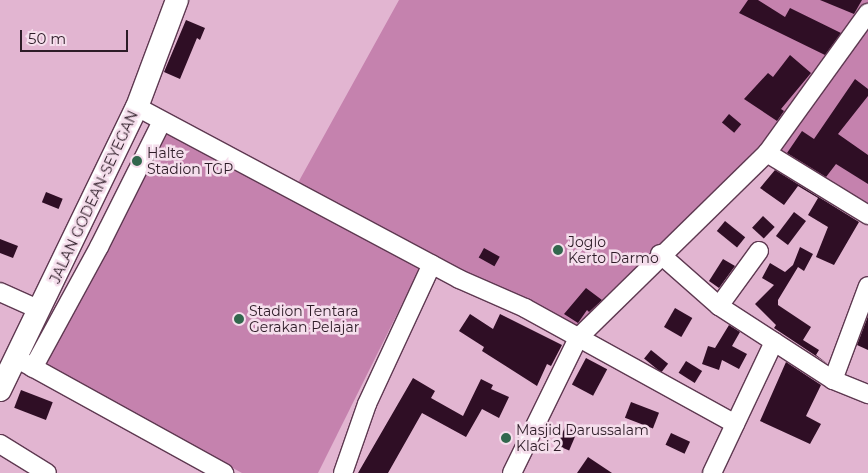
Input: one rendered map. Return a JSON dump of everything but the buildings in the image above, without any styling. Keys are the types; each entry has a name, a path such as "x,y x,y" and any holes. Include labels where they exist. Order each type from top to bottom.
{"main road":[{"name":"JALAN GODEAN-SEYEGAN","path":"0,390 24,363 40,310 137,107 178,0"}],"street":[{"path":"512,473 578,338 660,254 767,153 868,13"},
{"path":"137,107 432,264 578,338 735,424"},
{"path":"162,121 99,247 24,363 224,473"},
{"path":"767,153 868,215"},
{"path":"719,306 759,250"},
{"path":"660,254 719,306 833,380 868,394"},
{"path":"343,473 367,404 432,264"},
{"path":"833,380 868,286"},
{"path":"0,292 40,310"},
{"path":"712,473 774,342"},
{"path":"0,444 47,473"}],"shaded area":[{"path":"399,0 868,0 868,215 767,153 578,338 294,190"},
{"name":"Stadion Tentara Gerakan Pelajar","path":"162,121 420,268 318,473 242,473 37,361"}],"place":[{"name":"Halte Stadion TGP","path":"137,161"},
{"name":"Joglo Kerto Darmo","path":"558,250"},
{"name":"Stadion Tentara Gerakan Pelajar","path":"239,319"},
{"name":"Masjid Darussalam Klaci 2","path":"506,438"}]}
